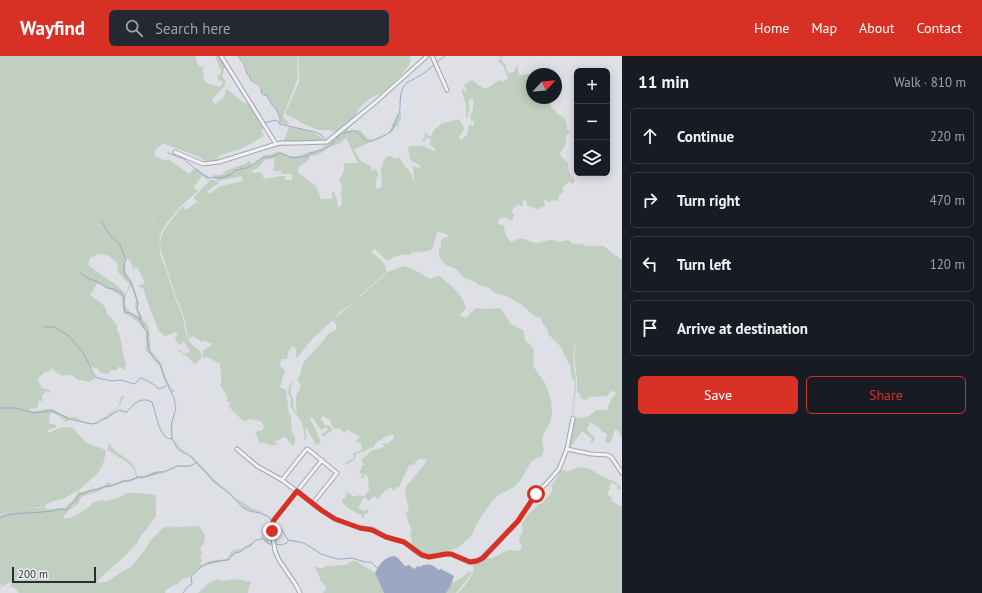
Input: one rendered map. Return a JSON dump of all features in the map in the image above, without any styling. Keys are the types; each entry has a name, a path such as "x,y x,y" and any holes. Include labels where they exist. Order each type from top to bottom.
{"street":[{"path":"220,56 276,144"},
{"path":"175,152 204,164 219,162 276,144 327,142 377,101 425,56"},
{"path":"432,56 447,90"},
{"path":"237,449 257,466 282,480 335,519 360,528 372,530 386,537 404,542 422,555 429,557 451,554 467,562 477,561 483,558 518,521 537,492 546,484 559,468 567,449 573,418"},
{"path":"282,480 307,449 322,460 337,472 313,503"},
{"path":"567,449 591,454 608,455 612,458 622,473"},
{"path":"300,593 276,556 272,524 322,460"}],"green space":[{"path":"0,56 196,56 199,66 203,66 203,77 206,83 220,87 222,81 219,81 217,76 221,73 221,71 215,56 218,56 225,67 222,76 225,80 225,85 212,100 215,104 217,103 224,97 226,90 228,90 244,103 249,104 264,128 261,130 264,136 243,148 218,156 219,161 207,162 197,156 162,143 156,149 154,156 167,161 168,159 189,174 195,168 209,178 208,180 202,176 194,187 198,191 182,205 166,224 160,235 148,208 160,238 160,254 183,318 189,342 200,351 202,357 195,364 186,355 184,356 179,350 180,349 184,354 190,351 184,342 179,345 174,338 178,336 176,332 165,336 159,331 143,288 139,287 138,285 145,284 140,272 136,267 134,270 131,262 126,259 126,273 132,281 139,304 137,306 138,312 149,329 151,351 160,361 167,380 172,389 174,389 174,392 172,392 163,376 160,366 145,350 146,331 134,318 124,314 121,296 101,284 97,284 90,295 96,298 104,306 107,314 117,326 126,364 125,370 118,367 117,370 111,370 108,374 101,373 97,368 90,367 85,356 92,373 96,378 89,382 76,379 72,375 63,376 51,367 51,371 45,372 37,379 42,388 53,393 46,391 42,395 42,402 39,400 37,408 30,409 30,411 52,409 69,418 75,417 92,423 85,423 71,419 66,422 61,417 50,413 49,423 56,425 57,427 48,430 48,433 63,427 73,428 86,443 106,450 104,461 97,474 79,490 63,499 54,501 41,507 27,508 16,512 29,508 40,508 46,505 45,509 65,508 79,491 83,492 106,485 108,482 114,484 136,477 135,471 129,464 109,450 107,451 109,442 112,448 133,465 137,476 163,471 178,465 188,466 193,464 188,467 177,466 161,472 166,471 163,473 138,478 110,487 108,486 99,491 81,497 79,503 67,512 63,519 73,517 88,508 92,503 101,500 107,501 120,497 124,494 139,493 155,495 156,516 137,543 98,580 98,583 106,582 132,566 147,547 149,542 165,527 198,526 201,529 205,540 200,549 202,553 200,558 202,560 200,565 209,561 227,559 233,551 237,549 242,550 254,541 252,546 233,554 227,560 229,560 230,558 230,560 202,566 191,576 181,580 177,585 176,584 166,590 165,593 19,593 15,588 9,586 12,584 11,582 0,588 4,584 0,585 0,515 14,512 0,514","holes":["103,254 109,256 117,263 118,272 129,283 125,294 119,287 89,266 90,258","130,287 132,288 136,300 135,306 137,316 128,310 125,305 126,295"]},
{"path":"238,56 298,56 298,78 283,117 289,123 288,125 281,123 275,106 261,91 262,87 253,81 247,74 244,63"},
{"path":"299,56 410,56 410,60 408,66 397,79 380,95 368,99 359,109 354,118 336,132 329,130 318,130 285,114 299,82"},
{"path":"498,56 503,57 501,60 507,66 506,68 508,73 514,72 516,66 518,67 519,75 526,74 526,104 551,104 551,108 555,110 557,114 564,117 567,124 567,130 570,133 566,135 564,148 559,154 568,163 569,173 575,181 573,184 569,182 563,187 563,192 559,194 558,201 548,202 546,200 544,201 545,206 538,210 531,206 529,207 523,199 522,207 518,204 511,211 514,214 512,220 505,217 499,219 498,224 504,225 506,234 511,242 517,239 536,243 550,240 557,242 568,240 573,244 604,246 622,260 622,439 619,432 615,429 613,437 609,443 606,442 605,440 607,434 590,422 587,429 595,437 592,443 590,442 592,439 582,431 570,448 569,447 573,418 589,416 598,410 607,410 611,399 616,394 615,392 611,391 607,396 590,397 585,400 581,398 577,392 575,356 577,344 573,358 576,386 572,417 575,380 572,379 570,365 561,347 548,334 547,329 540,317 534,316 522,305 506,296 495,293 488,287 478,285 475,282 464,278 456,269 446,265 439,257 439,249 441,246 441,241 443,238 448,237 448,235 437,232 433,248 428,251 412,252 410,255 401,255 387,261 375,249 372,250 372,252 384,263 387,271 356,301 387,272 404,266 412,268 430,279 440,276 456,290 462,298 466,308 459,316 467,318 476,308 500,308 511,324 523,330 526,342 531,345 534,351 533,366 545,383 551,399 551,421 543,435 542,444 544,449 542,458 540,456 531,462 522,478 514,487 497,496 493,500 480,518 472,535 459,547 438,555 428,556 420,554 406,543 412,541 410,533 412,532 406,512 409,510 405,488 423,466 427,460 425,459 423,460 422,458 418,460 412,466 410,464 399,488 397,486 394,491 391,487 378,499 374,496 369,501 365,498 363,499 359,509 363,511 369,510 368,513 364,514 364,518 362,518 361,515 349,509 342,502 343,498 345,498 347,492 354,497 359,495 364,496 370,489 368,487 369,480 367,475 365,474 363,478 361,478 362,474 358,472 362,469 361,467 364,464 361,460 374,449 384,447 384,445 381,444 388,444 394,438 393,434 376,443 373,448 371,447 356,454 355,459 345,465 346,462 354,458 353,454 363,449 361,448 360,443 354,443 360,437 347,429 345,433 339,428 335,429 329,420 322,416 321,419 326,426 328,425 333,430 324,437 321,434 328,430 326,427 321,430 312,417 310,418 321,442 316,445 306,427 307,436 304,440 305,434 302,422 290,405 291,399 288,393 291,383 290,379 292,383 290,393 293,398 293,407 297,412 296,397 301,385 297,379 300,375 303,363 328,334 337,329 334,321 332,321 313,338 297,358 296,349 293,346 289,350 287,359 281,359 280,366 285,370 280,387 286,390 292,432 295,437 293,446 285,437 275,441 278,445 269,445 264,442 260,443 255,432 263,429 264,427 262,422 250,419 246,421 242,420 228,406 231,404 225,400 228,399 220,386 220,364 207,357 203,358 203,351 212,344 204,340 202,342 193,336 189,340 184,317 160,247 161,236 168,224 183,206 186,210 197,202 194,197 211,179 219,183 207,191 209,194 221,186 243,181 241,176 219,181 212,178 217,178 213,176 214,175 221,175 228,170 250,161 252,165 263,156 276,152 289,156 297,156 320,149 326,144 279,146 245,156 244,155 281,144 326,143 328,146 312,153 318,152 329,146 327,142 340,131 342,133 334,141 344,133 341,131 373,105 374,106 348,128 348,131 360,130 368,138 375,139 389,132 398,113 398,117 401,112 401,120 398,123 399,127 396,126 390,133 393,125 390,132 370,142 365,140 368,142 367,144 354,149 361,161 372,168 371,171 376,169 379,176 376,178 376,189 382,186 381,167 385,158 389,156 393,157 394,159 399,157 414,180 413,166 418,168 421,167 410,160 408,147 421,146 435,151 435,148 430,145 431,140 427,137 427,141 422,141 425,136 424,133 430,136 435,129 443,123 459,119 464,128 459,137 461,140 467,135 469,124 473,126 474,121 471,121 470,117 473,109 473,99 468,101 470,109 466,119 466,105 461,89 465,92 466,89 464,85 472,80 484,89 500,80 502,82 507,80 504,67 498,61 501,58","holes":["346,138 358,163 343,163 345,168 339,179 342,191 341,207 338,207 334,192 332,192 332,199 321,199 316,186 298,172 298,168 309,159 310,156 318,155 327,148 339,144","275,158 273,170 281,171 282,174 292,174 292,180 285,180 285,176 264,179 261,172 253,173 252,171 258,168 265,160","353,303 334,321 340,310 340,312"]},
{"path":"289,127 313,133 325,141 283,142"},
{"path":"120,396 125,396 118,407 112,414 105,419 95,422 117,408 121,397"},
{"path":"174,417 173,438 180,448 192,456 217,482 231,493 238,500 251,508 262,512 273,519 272,520 263,513 245,509 230,493 213,481 190,455 178,448 173,439 172,426"},
{"path":"571,422 569,439 565,454 563,460 555,473 541,488 558,466 565,453"},
{"path":"578,467 588,468 615,482 622,488 618,490 618,486 611,483 607,494 612,498 611,501 622,507 622,593 458,593 468,581 472,573 473,566 470,563 492,558 506,551 519,551 522,547 519,541 523,531 522,523 529,513 538,504 541,504 551,493 553,489 551,486 559,475 559,470 565,470 567,472"},
{"path":"356,561 375,573 384,593 323,593 326,586 320,581 320,577 315,566 322,569 326,566 346,565"},
{"path":"472,571 470,576 456,593 446,593 451,584"},
{"path":"218,579 221,581 236,579 245,580 246,582 250,581 251,584 249,586 248,593 198,593 209,583"}],"water":[{"path":"394,556 398,558 405,566 409,565 414,569 418,566 432,565 438,570 441,569 454,576 451,585 446,593 384,593 375,573 383,562"}],"waterway":[{"path":"218,56 260,121"},
{"path":"238,56 244,64 247,74 251,80 261,87 262,94 267,96 272,105 275,107 280,117 280,124"},
{"path":"436,63 445,56"},
{"path":"168,153 184,159 209,178 220,178 230,175 236,170 247,168 264,157 272,157 280,153 293,158 308,156 310,153 332,144 341,134 349,132 354,131 359,133 366,141 373,140 390,132 393,127 400,109 401,94 405,84 423,74 434,65"},
{"path":"264,123 276,120 280,124 315,132 326,140"},
{"path":"101,221 111,236 119,243 126,260 124,264 124,272 132,285 138,303 137,309 141,317 140,319 148,333 147,338 149,351 155,360 160,364 164,377 174,398 176,408 171,425 172,439 179,450 190,456 213,481 230,494 243,508 269,517 282,530 288,540 304,543 321,554 337,559 352,558 370,562 377,568"},
{"path":"81,273 87,278 121,293 124,297 125,312 130,313 140,319"},
{"path":"44,327 54,327 69,336 84,354 97,378 112,381 121,380 134,384 142,378 159,389 166,386"},
{"path":"0,408 16,408 35,413 53,411 70,419 91,424 97,423 120,410 127,412 132,406 141,400 148,400 152,402 158,424 162,432 167,438 172,439"},
{"path":"0,518 6,515 22,513 61,509 67,510 70,505 76,501 80,494 111,486 123,481 128,481 137,477 141,478 158,472 164,472 178,466 190,466 196,463"},
{"path":"183,593 192,584 191,576 206,564 228,560 237,552 240,552 256,540 262,538 269,544 273,544"},
{"path":"276,544 281,545 287,543 288,541"}],"route":[{"path":"272,531 272,524 274,520 297,491 335,519 360,528 378,532 386,537 404,542 419,554 429,557 451,554 467,562 474,562 483,558 518,521 536,494"}]}
